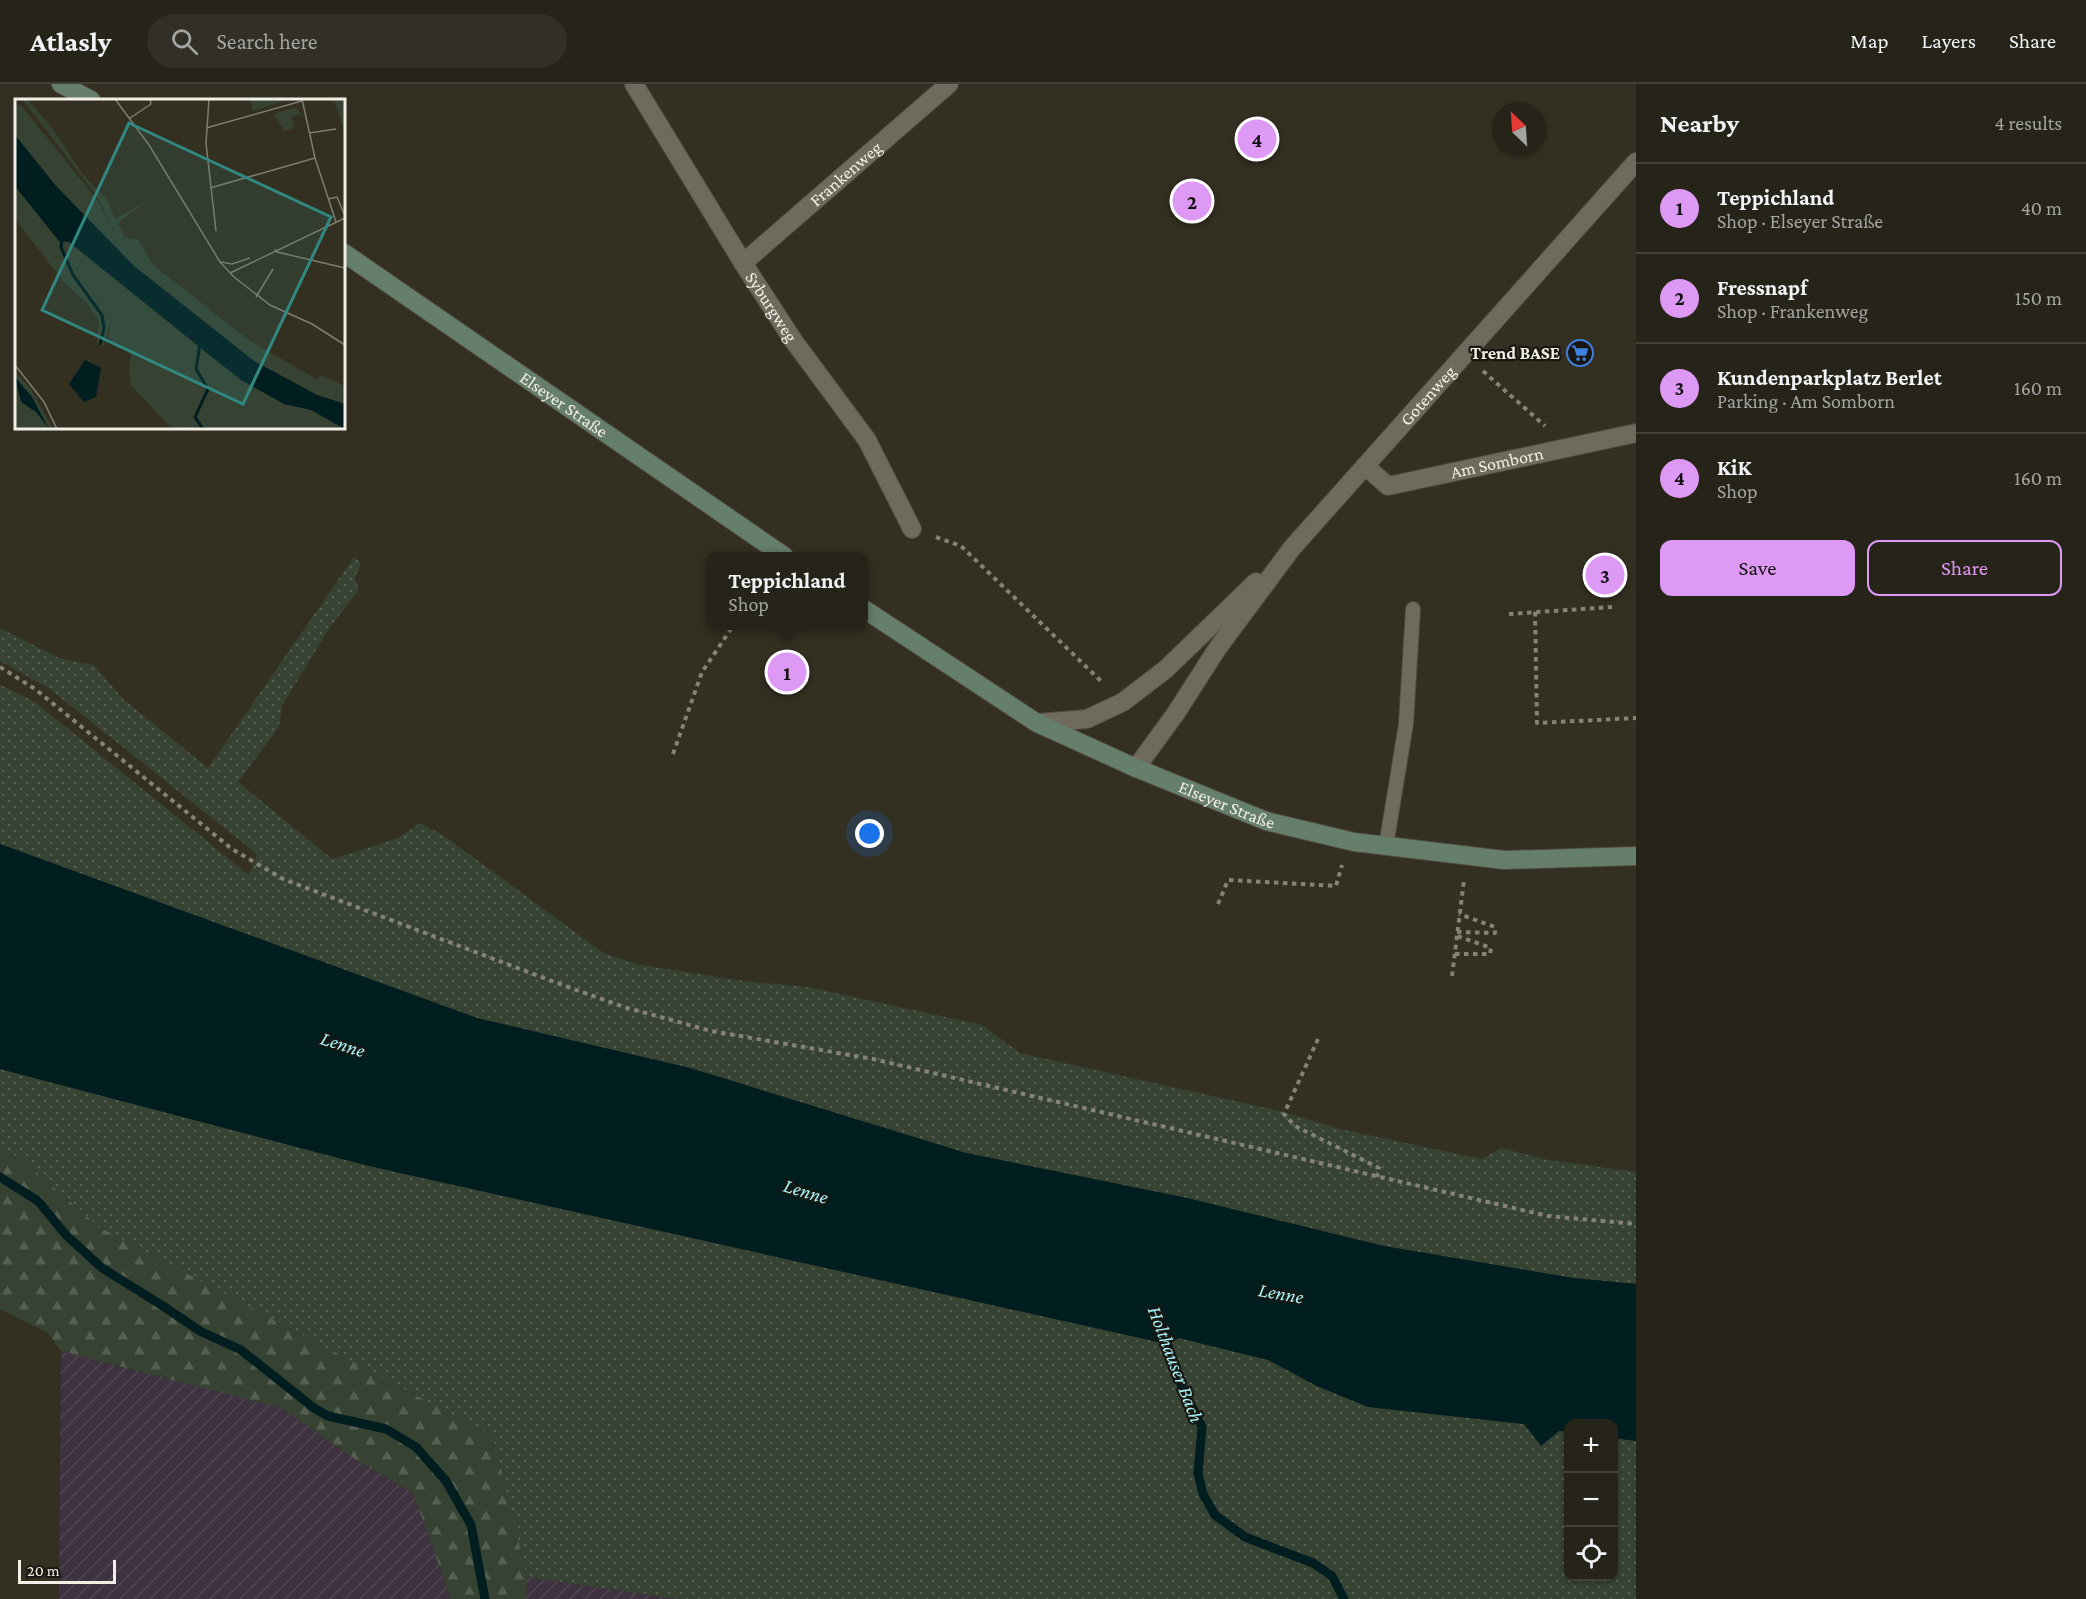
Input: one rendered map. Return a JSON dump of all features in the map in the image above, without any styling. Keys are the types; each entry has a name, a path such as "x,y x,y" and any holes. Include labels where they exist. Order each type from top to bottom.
{"main road":[{"path":"61,84 89,99"},
{"name":"Elseyer Straße","path":"345,254 778,552"},
{"name":"Elseyer Straße","path":"868,612 1037,723 1136,768 1266,821 1349,841 1504,860 1636,856"}],"street":[{"name":"Syburgweg","path":"634,84 743,263 793,340 867,440 912,529"},
{"name":"Frankenweg","path":"743,263 949,84"},
{"name":"Gotenweg","path":"1037,723 1087,719 1123,702 1166,669 1292,548 1636,162"},
{"name":"Am Somborn","path":"1365,466 1388,486 1636,433"},
{"name":"Gotenweg","path":"1136,768 1176,713 1217,649 1292,548"}],"lane":[{"path":"1386,846 1406,724 1413,609"}],"path":[{"path":"1465,355 1568,447"},
{"path":"912,529 961,546 1123,702"},
{"path":"1509,614 1612,607"},
{"path":"1535,612 1537,723 1636,718"},
{"path":"673,754 702,672 730,630"},
{"path":"0,667 35,689 232,849 283,879 624,1007 711,1031 873,1059 1548,1216 1636,1224"},
{"path":"1218,904 1228,880 1336,885 1349,841"},
{"path":"1452,976 1467,856"},
{"path":"1457,934 1494,933 1495,927 1459,914"},
{"path":"1454,954 1490,954 1491,948 1457,934"},
{"path":"1318,1039 1284,1114 1295,1126 1379,1168 1377,1178"}],"shaded area":[{"path":"61,1351 281,1408 355,1459 413,1493 451,1599 59,1599"},
{"path":"527,1577 678,1599 526,1599"}],"green space":[{"path":"354,557 361,563 355,578 359,590 330,627 282,706 279,727 238,782 332,859 398,838 420,823 443,835 605,954 641,965 744,981 808,987 982,1025 1020,1053 1280,1111 1340,1129 1482,1159 1501,1148 1549,1160 1636,1172 1636,1284 1573,1278 1384,1246 1187,1198 966,1153 690,1068 477,1018 0,844 0,685 35,702 249,875 257,854 50,689 0,661 0,628 61,659 94,665 123,699 208,768"},
{"path":"0,1069 369,1166 1167,1344 1179,1338 1268,1360 1317,1386 1368,1407 1524,1424 1564,1431 1564,1581 1618,1581 1618,1439 1636,1441 1636,1599 678,1599 527,1577 492,1436 99,1227 33,1169 0,1145"},
{"path":"0,1145 33,1169 99,1227 493,1436 527,1577 526,1599 451,1599 413,1493 355,1459 281,1408 61,1351 48,1333 0,1309"}],"water":[{"name":"Lenne","path":"0,844 477,1018 690,1068 966,1153 1187,1198 1384,1246 1573,1278 1636,1284 1636,1441 1618,1439 1618,1419 1564,1419 1564,1432 1559,1431 1541,1446 1524,1424 1368,1407 1317,1386 1268,1360 1179,1338 1167,1344 369,1166 0,1069"}],"waterway":[{"path":"0,1177 38,1201 66,1235 102,1268 200,1331 241,1350 314,1408 328,1416 386,1429 416,1447 446,1481 471,1525 485,1599"},
{"name":"Holthauser Bach","path":"1164,1334 1182,1387 1202,1427 1198,1473 1203,1494 1215,1515 1245,1537 1313,1563 1332,1576 1344,1599"}],"place":[{"name":"KiK","path":"1257,139"},
{"name":"Fressnapf","path":"1192,201"},
{"name":"Trend BASE","path":"1580,353"},
{"name":"Kundenparkplatz Berlet","path":"1605,575"},
{"name":"Teppichland","path":"787,672"}]}
